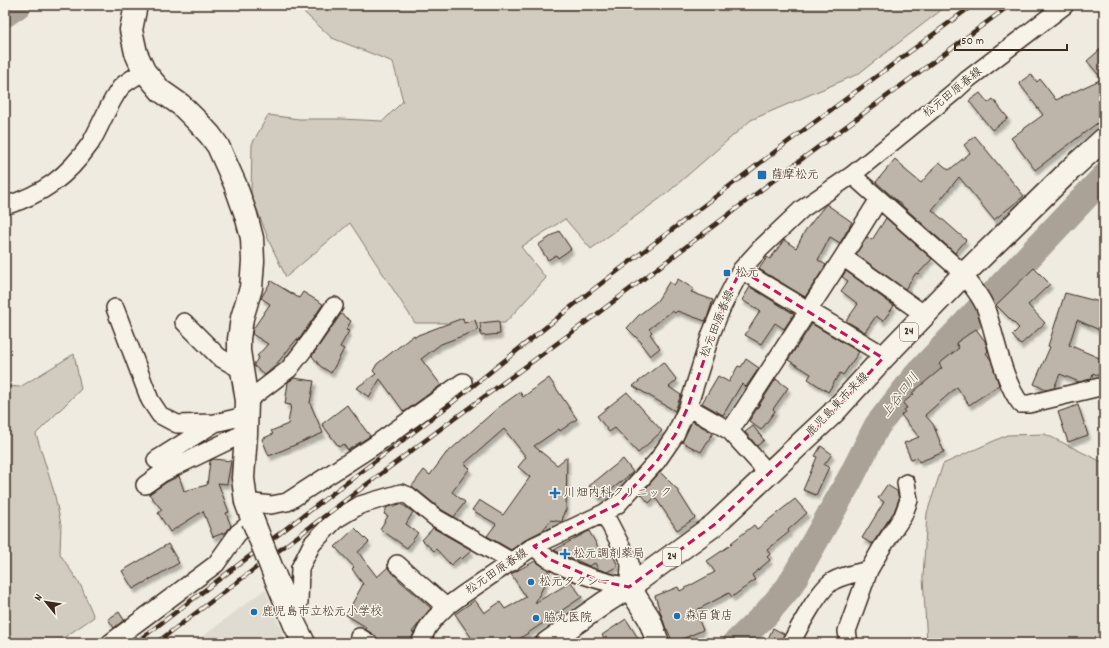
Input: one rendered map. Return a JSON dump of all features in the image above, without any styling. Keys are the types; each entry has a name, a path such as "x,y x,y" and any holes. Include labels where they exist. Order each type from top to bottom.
{"main road":[{"path":"136,5 131,30 136,54 144,71 161,91 181,105 210,135 218,146 235,184 246,215 252,238 253,261 251,288 242,318 239,339 247,416 243,478 250,512 274,574 304,643"},
{"name":"鹿児島東市来線","path":"546,643 630,587 714,525 833,413 925,315 969,282 1071,169 1104,138"},
{"path":"630,587 649,618 658,643"}],"street":[{"name":"松元田原春線","path":"420,643 428,627 446,607 534,546 604,513 618,504 657,462 675,435 688,407 719,314 741,270 760,249 802,209 852,175 967,80 1065,5"},
{"path":"5,206 33,196 56,182 90,143 108,108 122,87 144,71"},
{"path":"852,175 956,267 969,282 986,308 1011,389 1021,404 1029,404 1104,386"},
{"path":"730,431 843,257 878,198"},
{"path":"843,257 925,315"},
{"path":"741,270 875,350 883,358"},
{"path":"145,486 162,473 236,437 247,416 289,369 334,306"},
{"path":"115,308 150,400 160,415 177,424 215,423 247,416"},
{"path":"184,322 219,357 242,370"},
{"path":"110,643 216,564 238,533 250,512 272,504 287,502 372,447 463,382"},
{"path":"688,407 730,431 760,464 766,476"},
{"path":"156,460 215,423"},
{"path":"849,643 847,632 848,627 869,570 881,548 903,516 909,500 906,483"},
{"path":"292,616 299,602 300,568 312,544 335,520 360,505 400,493 409,496 436,518 512,562"},
{"path":"534,546 549,559 566,568 605,582 630,587 630,563 604,513"},
{"path":"397,564 446,607"},
{"path":"791,643 804,619 832,581 869,570"}],"highlighted area":[{"path":"741,270 883,358 833,413 714,525 629,587 600,581 549,559 534,546 618,504 657,461 675,435 688,407 722,307"}],"shaded area":[{"path":"296,5 948,5 858,74 751,120 666,194 591,249 565,219 521,247 546,278 505,323 415,323 350,223 286,277 269,241 251,194 252,144 268,115 299,119 383,121 403,101 393,62 332,38"},
{"path":"74,354 81,389 36,434 54,492 61,524 60,554 81,586 94,617 56,643 5,643 5,386 20,387"},
{"path":"1045,434 1104,462 1104,643 927,643 923,577 927,513 943,464 1007,435"},
{"name":"鹿児島市立松元小学校","path":"265,589 286,643 194,643"}],"building":[{"path":"1104,46 1104,118 1035,170 1011,138 1043,115 1019,83 1031,74 1037,82 1040,79 1056,100 1102,79 1087,61"},
{"path":"980,93 988,103 993,99 1008,118 992,130 969,101"},
{"path":"975,136 1024,196 994,220 959,177 932,210 966,240 955,253 876,182 895,159 921,183 939,162 949,170 970,153 964,145"},
{"path":"826,204 852,222 840,243 830,237 818,260 826,265 805,297 759,269 767,257 770,259 784,240 796,248 805,231"},
{"path":"886,218 932,259 918,274 916,273 905,289 856,254 867,237 872,240"},
{"path":"559,231 571,249 558,258 556,255 548,260 538,245"},
{"path":"1034,268 1050,284 1028,305 1045,323 1020,345 1012,335 1019,328 996,305"},
{"path":"846,271 894,306 883,321 876,316 865,332 846,321 858,304 841,291 848,281 842,277"},
{"path":"678,279 694,289 691,292 713,300 707,318 705,321 677,311 675,313 672,311 649,329 652,332 650,334 660,348 650,356 641,344 642,343 627,328 639,315 657,301 669,282 674,285"},
{"path":"271,281 299,298 303,292 323,304 298,341 297,339 274,367 265,375 254,366 254,364 259,357 257,356 268,344 252,334 253,329 270,304 261,298"},
{"path":"750,287 794,314 784,329 775,323 761,344 745,335 760,311 742,300"},
{"path":"1065,293 1104,303 1104,332 1077,320 1069,345 1104,360 1104,376 1101,377 1093,373 1091,379 1079,382 1060,374 1054,388 1046,390 1034,384 1050,347 1048,346"},
{"path":"341,314 351,321 346,330 349,331 340,347 344,349 331,373 320,366 312,356"},
{"path":"463,318 464,323 475,320 478,330 441,344 421,359 441,385 404,412 380,379 369,397 356,388 376,374 373,371 377,364 414,335 415,337"},
{"path":"499,321 500,334 481,336 480,323"},
{"path":"812,324 859,352 843,375 840,373 828,392 808,379 811,374 788,360"},
{"path":"976,329 985,341 988,351 986,353 991,360 999,385 969,405 957,387 925,415 933,424 944,452 919,462 917,457 911,459 904,443 919,437 901,415 907,408 903,403 914,394 912,393 942,368 939,364 959,348 956,343"},
{"path":"746,359 759,368 746,387 742,384 741,385 723,415 702,403 718,376 729,382 738,366 741,367"},
{"path":"663,362 677,380 669,387 681,395 675,411 633,386"},
{"path":"294,378 314,381 310,403 323,433 269,456 262,439 273,434 271,431 288,424 291,405 285,404 288,382"},
{"path":"549,378 577,419 534,446 557,465 567,457 566,511 564,512 562,522 551,520 542,531 528,538 511,550 487,536 496,524 472,510 479,500 503,515 530,477 518,467 526,457 504,429 464,464 470,468 452,492 465,502 454,517 442,510 412,486 424,470 430,475 447,452 499,407 520,392 523,397"},
{"path":"776,379 788,388 773,409 775,411 761,430 749,421"},
{"path":"627,392 662,431 638,453 615,428 609,432 597,416"},
{"path":"347,405 370,436 348,450 343,444 339,447 322,424"},
{"path":"1078,405 1088,435 1068,442 1058,412"},
{"path":"692,421 713,433 701,452 682,442"},
{"path":"753,426 764,440 757,446 745,432"},
{"path":"821,446 832,454 824,465 829,467 816,495 803,490 817,457 815,456"},
{"path":"214,459 231,461 227,484 218,483 229,512 226,513 231,526 226,532 213,537 203,511 170,532 158,513 162,510 149,494 179,476 184,491 207,485 210,461"},
{"path":"623,459 633,472 600,499 589,486"},
{"path":"660,472 676,488 695,518 677,530 655,497 649,503 641,494"},
{"path":"887,485 897,491 899,499 894,512 872,544 862,538 884,502 878,498"},
{"path":"795,499 807,513 788,530 789,532 767,550 770,554 767,557 770,560 752,575 755,580 732,597 729,593 695,611 703,630 673,643 666,629 655,596 678,587 680,591 715,572 707,561 732,544 731,543 754,525 757,529"},
{"path":"401,504 413,512 406,524 418,533 407,548 380,529 388,516 384,514 387,507 395,507 396,505"},
{"path":"355,528 369,542 358,552 377,577 388,567 401,582 431,608 412,632 414,633 410,643 382,643 365,629 366,627 346,615 363,584 352,569 354,567 335,547"},
{"path":"433,528 471,551 462,559 460,557 451,565 436,549 434,551 422,540"},
{"path":"589,531 601,552 609,547 618,566 607,572 598,569 595,563 589,566 554,550"},
{"path":"168,544 179,563 133,589 122,571"},
{"path":"535,561 547,569 550,574 535,603 571,582 582,597 513,643 475,643 455,614 475,600 484,613 500,602 505,609 526,597 511,574"},
{"path":"119,612 124,620 114,628 108,619"},
{"path":"626,619 638,638 630,643 607,643 602,635"},
{"path":"773,628 784,634 780,643 766,643"}],"waterway":[{"path":"5,14 18,5"},
{"name":"上谷口川","path":"736,643 766,614 789,587 849,481 877,426 916,376 1104,177"}],"railway":[{"path":"135,643 448,406 586,295 789,141 973,5"},
{"path":"156,643 447,424 597,314 806,156 1010,5"}],"place":[{"name":"薩摩松元","path":"762,175"},
{"name":"松元","path":"727,273"},
{"name":"川畑内科クリニック","path":"555,493"},
{"name":"松元調剤薬局","path":"565,554"},
{"name":"松元タクシー","path":"531,582"},
{"name":"鹿児島市立松元小学校","path":"254,612"},
{"name":"森百貨店","path":"677,616"},
{"name":"脇丸医院","path":"536,618"}]}
